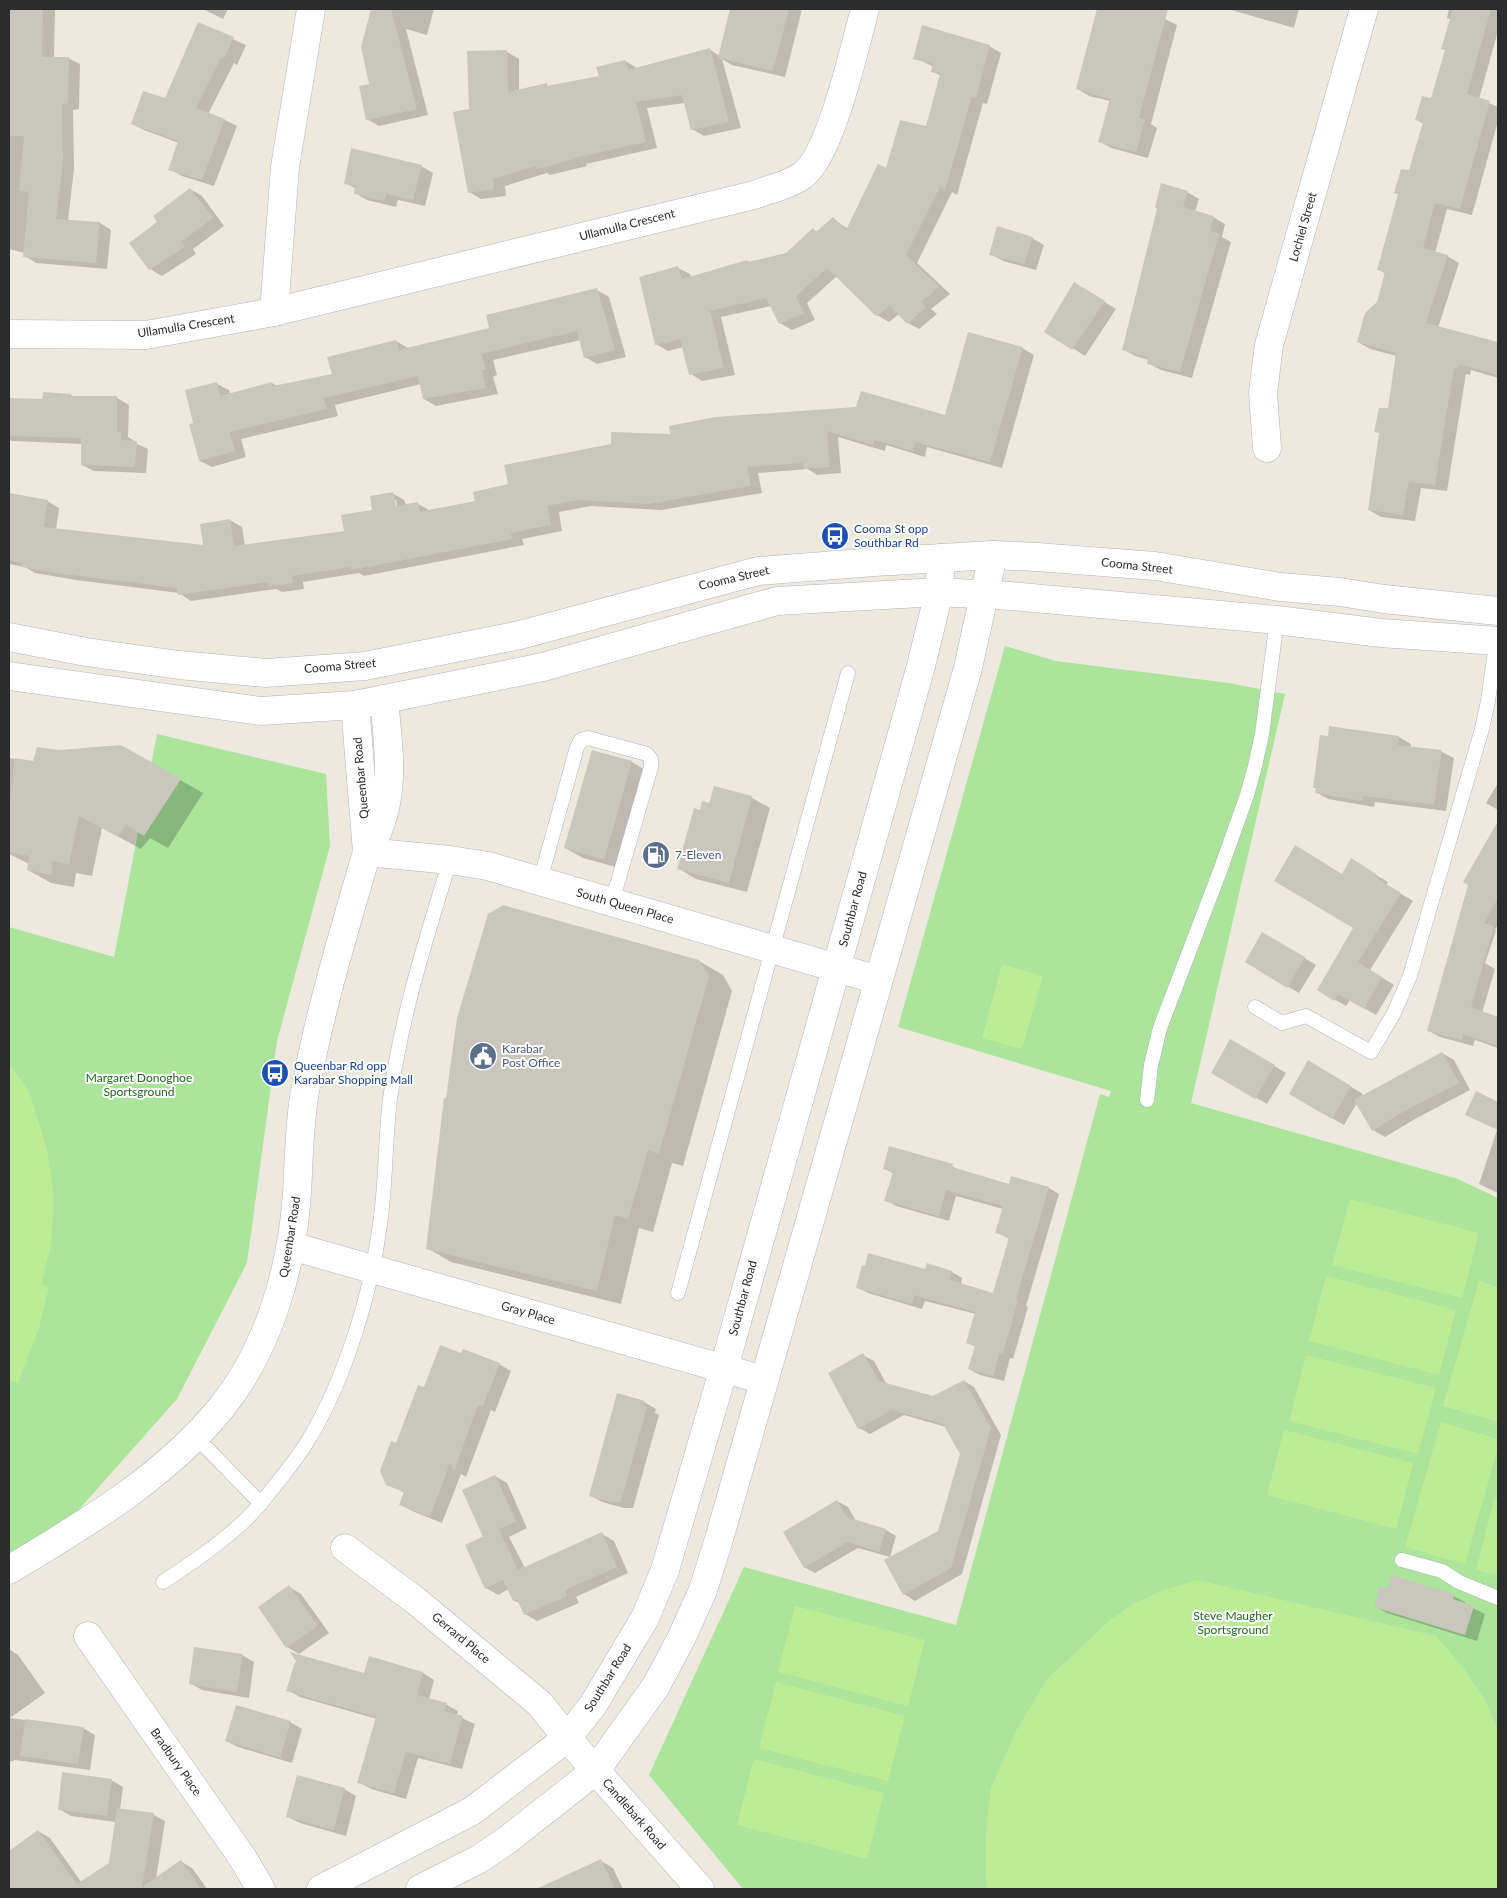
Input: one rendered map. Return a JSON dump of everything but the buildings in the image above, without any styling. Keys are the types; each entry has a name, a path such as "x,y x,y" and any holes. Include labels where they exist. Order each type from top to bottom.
{"main road":[{"path":"274,312 285,167 311,9"},
{"name":"Ullamulla Crescent","path":"9,334 146,334 274,312 754,195 804,175 819,156 833,122 865,9"},
{"name":"Lochiel Street","path":"1267,448 1263,393 1270,345 1364,9"},
{"path":"420,1889 479,1859 506,1842 596,1770 628,1728 656,1686 703,1590 968,668 993,555"},
{"name":"Cooma Street","path":"9,637 86,652 179,666 266,672 365,666 520,635 758,570 993,555 1155,566 1280,587 1498,610"},
{"name":"Southbar Road","path":"321,1889 472,1811 567,1738 593,1705 644,1618 665,1570 724,1368 921,666 939,592 941,558"},
{"path":"1277,620 1280,587"},
{"path":"9,676 261,711 355,705 543,667 777,601 939,592 1010,596 1277,620 1381,633 1498,637"},
{"path":"365,666 384,699"},
{"name":"Queenbar Road","path":"365,666 355,705 368,852"},
{"name":"Queenbar Road","path":"9,1570 103,1513 169,1461 196,1437 223,1406 241,1379 256,1351 280,1293 291,1246 297,1196 304,1094 313,1046 325,998 368,852 383,820 388,788 389,751 384,699"},
{"name":"South Queen Place","path":"368,852 450,860 488,866 878,980"},
{"name":"Gray Place","path":"291,1246 764,1380"},
{"name":"Gerrard Place","path":"345,1548 416,1601 540,1704 567,1738"},
{"name":"Bradbury Place","path":"88,1636 242,1857 261,1889"},
{"name":"Candlebark Road","path":"567,1738 700,1889"}],"lane":[{"path":"1147,1100 1151,1065 1160,1028 1220,871 1247,795 1255,766 1262,734 1277,620"},
{"path":"1255,1007 1282,1023 1306,1016 1371,1052 1401,997 1423,933 1482,729 1498,637"},
{"path":"678,1293 774,949 848,673"},
{"path":"540,881 577,747 581,740 588,738 647,754 651,760 651,767 612,902"},
{"path":"163,1582 222,1540 260,1504 308,1440 319,1420 350,1345 372,1269 382,1212 390,1099 400,1036 410,994 450,860"},
{"path":"196,1437 260,1504"},
{"path":"1402,1560 1442,1571 1459,1582 1498,1598"}],"green space":[{"name":"Steve Maugher Sportsground","path":"1005,646 1056,661 1229,683 1285,694 1191,1103 1458,1179 1498,1198 1498,1889 743,1889 649,1775 744,1567 956,1625 1100,1094 1109,1097 1111,1091 898,1027"},
{"name":"Margaret Donoghoe Sportsground","path":"157,734 326,774 330,846 277,1041 247,1263 177,1399 43,1550 9,1572 9,927 114,957"},
{"path":"1002,964 1043,976 1022,1049 982,1038"},
{"path":"9,1063 29,1091 47,1150 54,1198 51,1245 41,1285 49,1286 39,1328 18,1383 11,1380 9,1383"},
{"path":"1350,1199 1479,1233 1462,1298 1332,1265"},
{"path":"1326,1276 1456,1310 1439,1375 1309,1341"},
{"path":"1479,1281 1498,1287 1498,1422 1443,1406"},
{"path":"1306,1355 1436,1388 1418,1454 1289,1421"},
{"path":"1441,1422 1498,1439 1498,1448 1465,1564 1405,1547"},
{"path":"1284,1430 1413,1463 1396,1529 1267,1495"},
{"path":"1494,1499 1498,1500 1498,1575 1476,1570"},
{"path":"1198,1580 1436,1636 1466,1671 1487,1703 1498,1730 1498,1889 987,1889 985,1875 986,1829 991,1788 1016,1731 1047,1679 1110,1620 1135,1603 1163,1590"},
{"path":"795,1606 925,1640 908,1706 778,1672"},
{"path":"776,1682 905,1716 888,1781 759,1748"},
{"path":"754,1759 884,1793 867,1859 737,1825"}],"place":[{"name":"Cooma St opp Southbar Rd","path":"835,536"},
{"name":"7-Eleven","path":"656,855"},
{"name":"Karabar Post Office","path":"483,1056"},
{"name":"Queenbar Rd opp Karabar Shopping Mall","path":"275,1073"}]}
